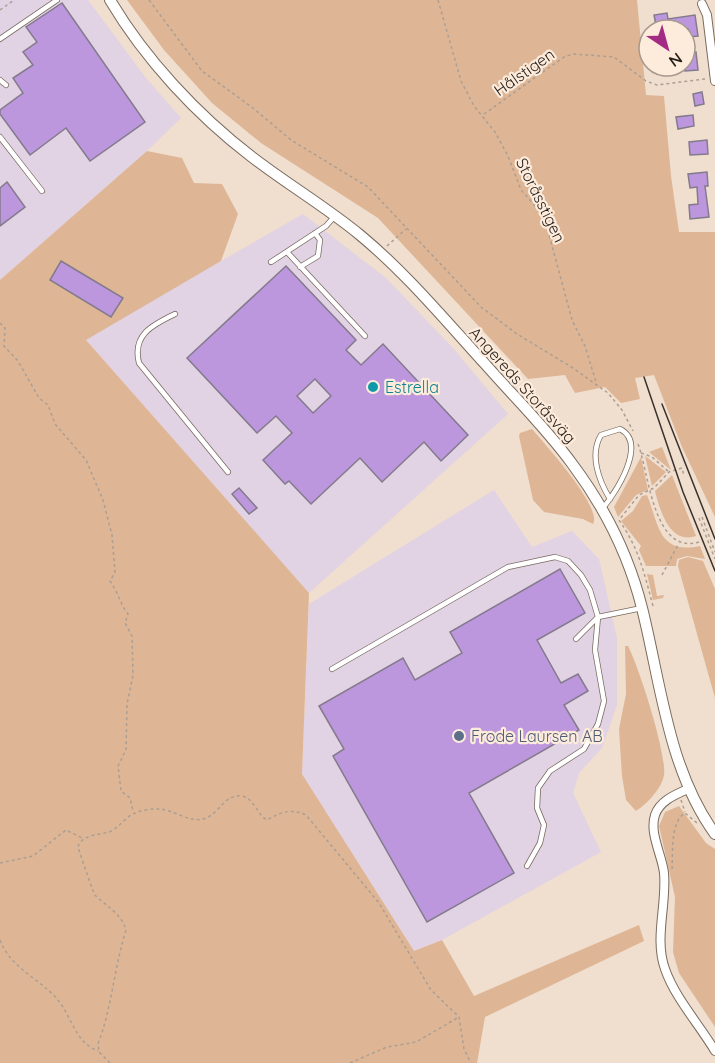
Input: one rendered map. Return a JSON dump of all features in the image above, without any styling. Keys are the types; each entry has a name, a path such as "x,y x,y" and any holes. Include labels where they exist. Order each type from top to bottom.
{"street":[{"name":"Angereds Storåsväg","path":"110,0 153,60 208,118 250,156 335,216 379,252 411,283 549,434 602,508 648,607 669,730 690,788 715,834"},
{"path":"702,4 707,15 715,80"},
{"path":"690,788 659,807 653,823 664,874 663,958 674,987 715,1050"}],"lane":[{"path":"0,39 57,0"},
{"path":"0,80 6,85"},
{"path":"0,137 42,191"},
{"path":"271,262 315,233 335,216"},
{"path":"300,267 318,256 320,240 315,233"},
{"path":"287,252 365,336"},
{"path":"175,314 155,324 138,340 136,352 139,363 228,472"},
{"path":"602,508 610,499 633,450 631,438 620,429 601,435 595,448 601,480 610,499"},
{"path":"332,669 508,567 555,557 568,561 581,575 590,590 598,617 595,650 604,701 598,724 584,749 550,771 538,788 537,808 544,825 540,843 527,866"},
{"path":"576,639 598,617 648,607"}],"path":[{"path":"0,10 14,0"},
{"path":"149,0 202,71 291,140 355,177 368,187 407,228 379,252"},
{"name":"Storåsstigen","path":"407,228 481,307 517,334 596,384 585,346 572,320 548,231 537,208 521,190 508,156 483,115 474,106 461,81 438,0"},
{"name":"Hålstigen","path":"483,115 564,57 573,54 614,57 646,81 657,85 715,80"},
{"path":"0,323 5,328 4,346 18,362 39,398 48,405 55,424 86,460 103,501 112,535 115,572 110,582 118,592 120,605 128,614 125,623 132,636 133,675 127,704 126,750 118,766 122,792 130,798 134,813"},
{"path":"637,455 646,454 669,472"},
{"path":"619,520 636,498 650,490 669,472 681,468 684,476"},
{"path":"650,490 662,526 679,542 686,544 699,542"},
{"path":"616,515 644,567 648,607"},
{"path":"702,517 715,552"},
{"path":"699,518 715,559"},
{"path":"662,575 679,542"},
{"path":"678,794 686,813 695,823 705,819"},
{"path":"0,863 33,856 66,830 83,838 111,831 134,813 159,809 201,820 210,816 230,798 239,795 246,797 267,820 284,811 306,814 380,903 431,990 459,1017 464,1049 471,1063"},
{"path":"672,870 676,830 679,818 686,813"},
{"path":"83,838 78,847 90,876 91,889 118,916 126,930 119,949 112,998 99,1052"},
{"path":"0,940 5,951 22,970 60,1004 87,1047 99,1052 110,1063"},
{"path":"350,1063 387,1047 416,1042 459,1017"}],"shaded area":[{"path":"0,0 88,0 146,78 181,118 147,151 0,280"},
{"path":"127,0 637,0 637,78 644,78 646,95 664,96 671,176 679,232 715,232 715,517 682,447 654,375 635,378 640,399 621,403 605,387 575,393 565,375 528,379 378,218 261,143 212,103 164,50"},
{"path":"147,151 182,158 194,183 222,184 238,214 221,261 86,340 309,593 302,774 414,951 442,940 474,996 639,925 644,941 485,1017 477,1063 0,1063 0,280"},
{"path":"303,214 386,278 453,348 508,414 309,593 85,339"},
{"path":"532,429 581,491 594,516 593,524 583,519 544,512 533,500 519,436 520,433"},
{"path":"662,447 671,470 649,452"},
{"path":"645,456 666,472 652,486"},
{"path":"641,457 648,490 636,495 618,517 614,507"},
{"path":"672,475 696,536 679,536 663,516 655,491"},
{"path":"494,490 532,547 572,531 599,559 617,638 617,705 602,748 579,773 573,793 601,852 442,940 414,951 302,774 309,604"},
{"path":"647,495 662,535 676,546 686,548 700,546 705,559 687,556 677,559 676,566 646,566 639,550 641,546 621,521 633,511 642,496"},
{"path":"688,557 703,561 715,589 715,698 678,566 679,560"},
{"path":"647,574 653,575 657,596 664,595 663,598 653,600"},
{"path":"625,646 628,646 633,657 645,691 664,764 663,780 649,800 636,811 626,800 622,776 619,729 626,694"},
{"path":"679,806 706,843 715,849 715,1027 679,973 673,952 675,897 659,826 665,812"}],"building":[{"path":"62,3 145,122 90,161 66,128 30,155 0,114 0,110 23,93 13,78 33,65 23,52 37,42 26,27"},
{"path":"667,13 668,18 655,18 654,15"},
{"path":"695,15 695,18 675,18"},
{"path":"702,92 704,104 695,106 693,94"},
{"path":"693,115 694,126 678,129 676,117"},
{"path":"707,140 708,154 690,155 689,142"},
{"path":"707,172 708,186 705,186 709,217 690,219 689,205 698,204 697,187 690,188 688,174"},
{"path":"7,182 25,207 0,226 0,188"},
{"path":"61,261 123,298 111,317 50,280"},
{"name":"Estrella","path":"286,266 356,340 346,350 361,365 383,344 468,435 441,461 424,442 382,482 360,458 311,504 289,481 285,484 263,460 292,433 276,416 257,433 187,358","holes":["315,379 331,396 313,413 297,396"]},
{"path":"239,488 257,508 249,514 232,494"},
{"path":"560,569 585,613 537,640 561,683 578,674 588,691 564,705 579,730 469,793 514,873 427,922 333,756 344,749 319,706 403,658 415,680 462,653 450,632"}],"tram line":[{"path":"644,377 683,492 715,571"},
{"path":"662,404 715,539"}],"place":[{"name":"Estrella","path":"373,387"},
{"name":"Frode Laursen AB","path":"459,736"}]}
